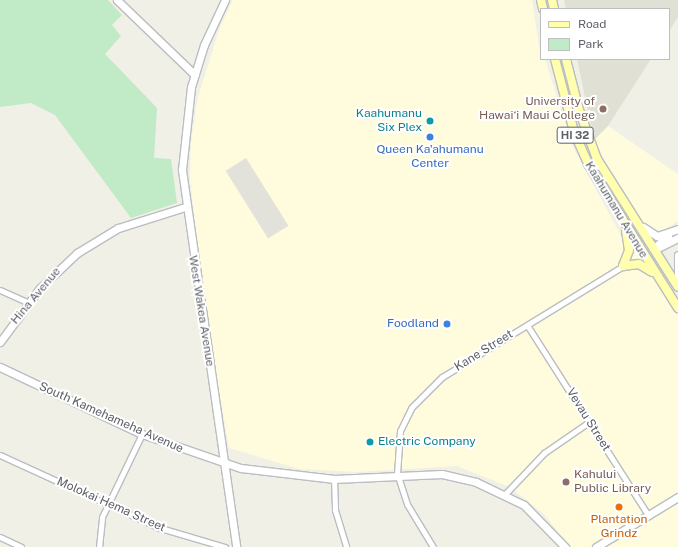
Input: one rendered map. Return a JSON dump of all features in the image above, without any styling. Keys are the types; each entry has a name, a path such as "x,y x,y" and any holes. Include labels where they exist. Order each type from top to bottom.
{"main road":[{"name":"Kaahumanu Avenue","path":"554,60 574,132 588,164 624,225 678,308"},
{"name":"Kaahumanu Avenue","path":"566,60 582,122 597,160 678,287"},
{"path":"623,266 629,250 624,225"},
{"path":"623,266 653,249"},
{"path":"623,266 640,264 656,274"}],"street":[{"path":"117,0 195,74"},
{"name":"West Wakea Avenue","path":"225,0 195,74 183,138 185,207 236,547"},
{"name":"Hina Avenue","path":"0,342 28,303 64,263 93,242 145,217 185,207"},
{"path":"635,221 654,236 678,229"},
{"path":"653,249 678,229"},
{"path":"653,249 678,238"},
{"path":"678,254 678,278"},
{"name":"Kane Street","path":"397,474 400,431 419,397 442,377 623,266"},
{"path":"0,290 28,303"},
{"name":"Vevau Street","path":"527,325 648,516"},
{"name":"South Kamehameha Avenue","path":"0,368 142,434 223,464 253,471 334,479 397,474 442,474 505,494 540,517 565,547"},
{"path":"505,494 544,453 589,422"},
{"path":"98,547 102,517 142,434"},
{"name":"Molokai Hema Street","path":"0,455 108,506 157,527 225,547"},
{"path":"397,474 407,504 433,547"},
{"path":"334,479 334,510 346,547"},
{"path":"596,547 678,497"},
{"path":"0,537 22,547"}],"shaded area":[{"path":"233,0 532,0 540,60 545,60 573,147 625,243 643,255 678,308 678,547 570,547 544,514 510,487 457,466 358,472 299,469 229,448 204,305 190,179 191,142 198,97 220,27"},
{"path":"564,0 678,0 678,17 670,29 670,8 566,8"},
{"name":"University of Hawai‘i Maui College","path":"577,60 650,60 608,126 594,140"},
{"path":"608,126 678,174 678,221 663,231 648,230 601,156 594,140"},
{"path":"246,158 288,226 268,239 226,171"}],"green space":[{"path":"0,0 108,0 122,15 112,25 121,36 105,54 157,108 154,158 171,159 177,203 131,218 55,115 31,103 0,107"}],"place":[{"name":"University of Hawai‘i Maui College","path":"603,109"},
{"name":"Kaahumanu Six Plex","path":"430,121"},
{"name":"Queen Ka'ahumanu Center","path":"430,137"},
{"name":"Foodland","path":"447,324"},
{"name":"Electric Company","path":"370,442"},
{"name":"Kahului Public Library","path":"566,482"},
{"name":"Plantation Grindz","path":"619,507"}]}
